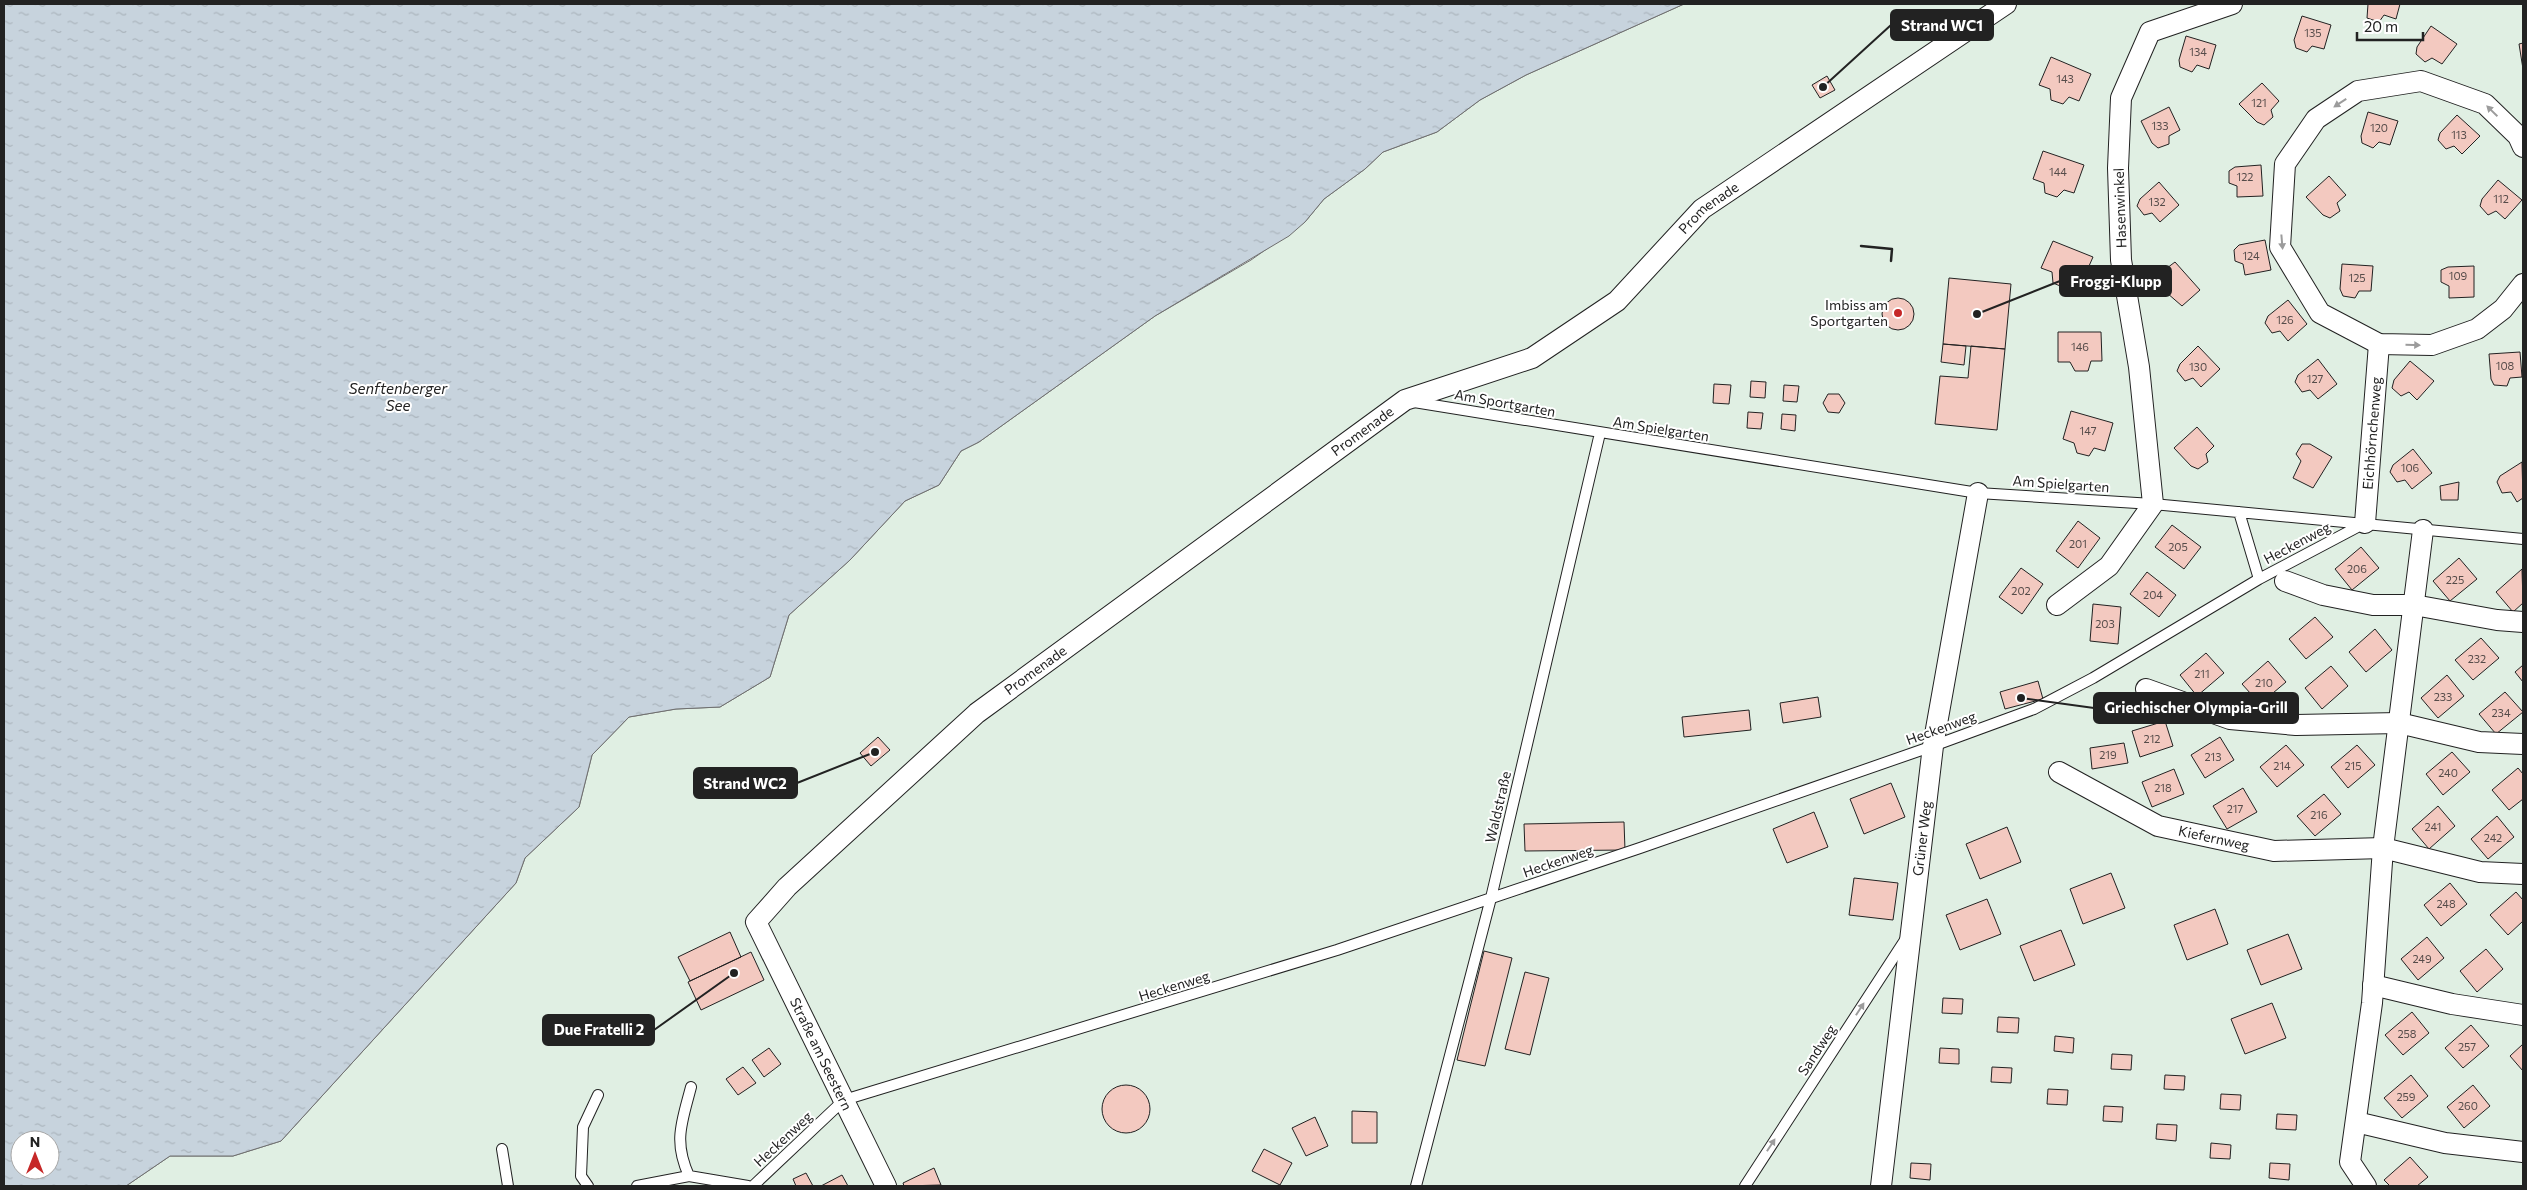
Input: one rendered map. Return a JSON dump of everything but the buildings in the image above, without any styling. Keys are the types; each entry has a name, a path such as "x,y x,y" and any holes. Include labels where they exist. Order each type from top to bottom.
{"street":[{"name":"Promenade","path":"756,922 786,887 977,713 1405,400 1532,358 1617,301 1702,209 2006,4"},
{"name":"Hasenwinkel","path":"2153,504 2139,367 2121,260 2118,168 2121,98 2150,32 2232,4"},
{"path":"2523,147 2518,136 2485,104 2421,81 2358,91 2316,119 2285,164 2280,247 2320,313 2379,344 2432,345 2477,329 2503,309 2523,284"},
{"name":"Eichhörnchenweg","path":"2365,523 2379,344"},
{"name":"Grüner Weg","path":"1881,1186 1913,929 1915,889 1933,746 1978,493"},
{"path":"2057,605 2109,566 2153,504"},
{"path":"2366,1186 2350,1162 2373,985 2383,848 2423,530"},
{"path":"2285,580 2331,597 2373,605 2414,605 2497,620 2523,622"},
{"path":"2146,689 2230,719 2296,725 2399,722 2479,742 2523,744"},
{"name":"Kiefernweg","path":"2058,772 2158,826 2274,851 2383,848 2480,872 2523,874"},
{"name":"Straße am Seestern","path":"756,922 886,1186"},
{"path":"2373,985 2452,1004 2523,1015"},
{"path":"2356,1122 2445,1143 2523,1152"}],"lane":[{"name":"Am Sportgarten","path":"1405,400 1600,433"},
{"name":"Am Spielgarten","path":"1600,433 1978,493 2153,504 2523,539"},
{"name":"Waldstraße","path":"1416,1186 1490,898 1600,433"},
{"path":"2239,512 2258,579"},
{"name":"Heckenweg","path":"753,1186 844,1100 1328,953 1933,746 2034,708 2092,678 2258,579 2365,523"},
{"name":"Sandweg","path":"1745,1186 1913,929"},
{"path":"689,1176 682,1160 679,1134 692,1087"},
{"path":"588,1186 581,1176 583,1127 598,1094"},
{"path":"502,1149 508,1186"},
{"path":"637,1186 689,1176 748,1186"}],"green space":[{"path":"1684,4 2523,4 2523,1186 126,1186 170,1156 233,1156 281,1141 516,883 525,858 579,807 592,755 629,717 676,709 720,707 770,677 789,615 850,560 905,501 939,485 961,451 979,442 1155,316 1251,260 1305,222 1324,199 1365,169 1383,152 1437,132 1480,100 1526,75"}],"water":[{"name":"Senftenberger See","path":"4,4 1684,4 1526,75 1480,100 1437,132 1383,152 1365,169 1324,199 1305,222 1289,236 1155,316 979,442 961,451 939,485 905,501 850,560 789,615 770,677 720,707 676,709 629,717 592,755 579,807 525,858 516,883 281,1141 233,1156 170,1156 126,1186 4,1186"}],"wall":[{"path":"1861,246 1892,249 1891,261"}],"place":[{"name":"Strand WC1","path":"1823,87"},
{"name":"Imbiss am Sportgarten","path":"1898,313"},
{"name":"Froggi-Klupp","path":"1977,314"},
{"name":"Griechischer Olympia-Grill","path":"2021,698"},
{"name":"Strand WC2","path":"875,752"},
{"name":"Due Fratelli 2","path":"734,973"}]}
